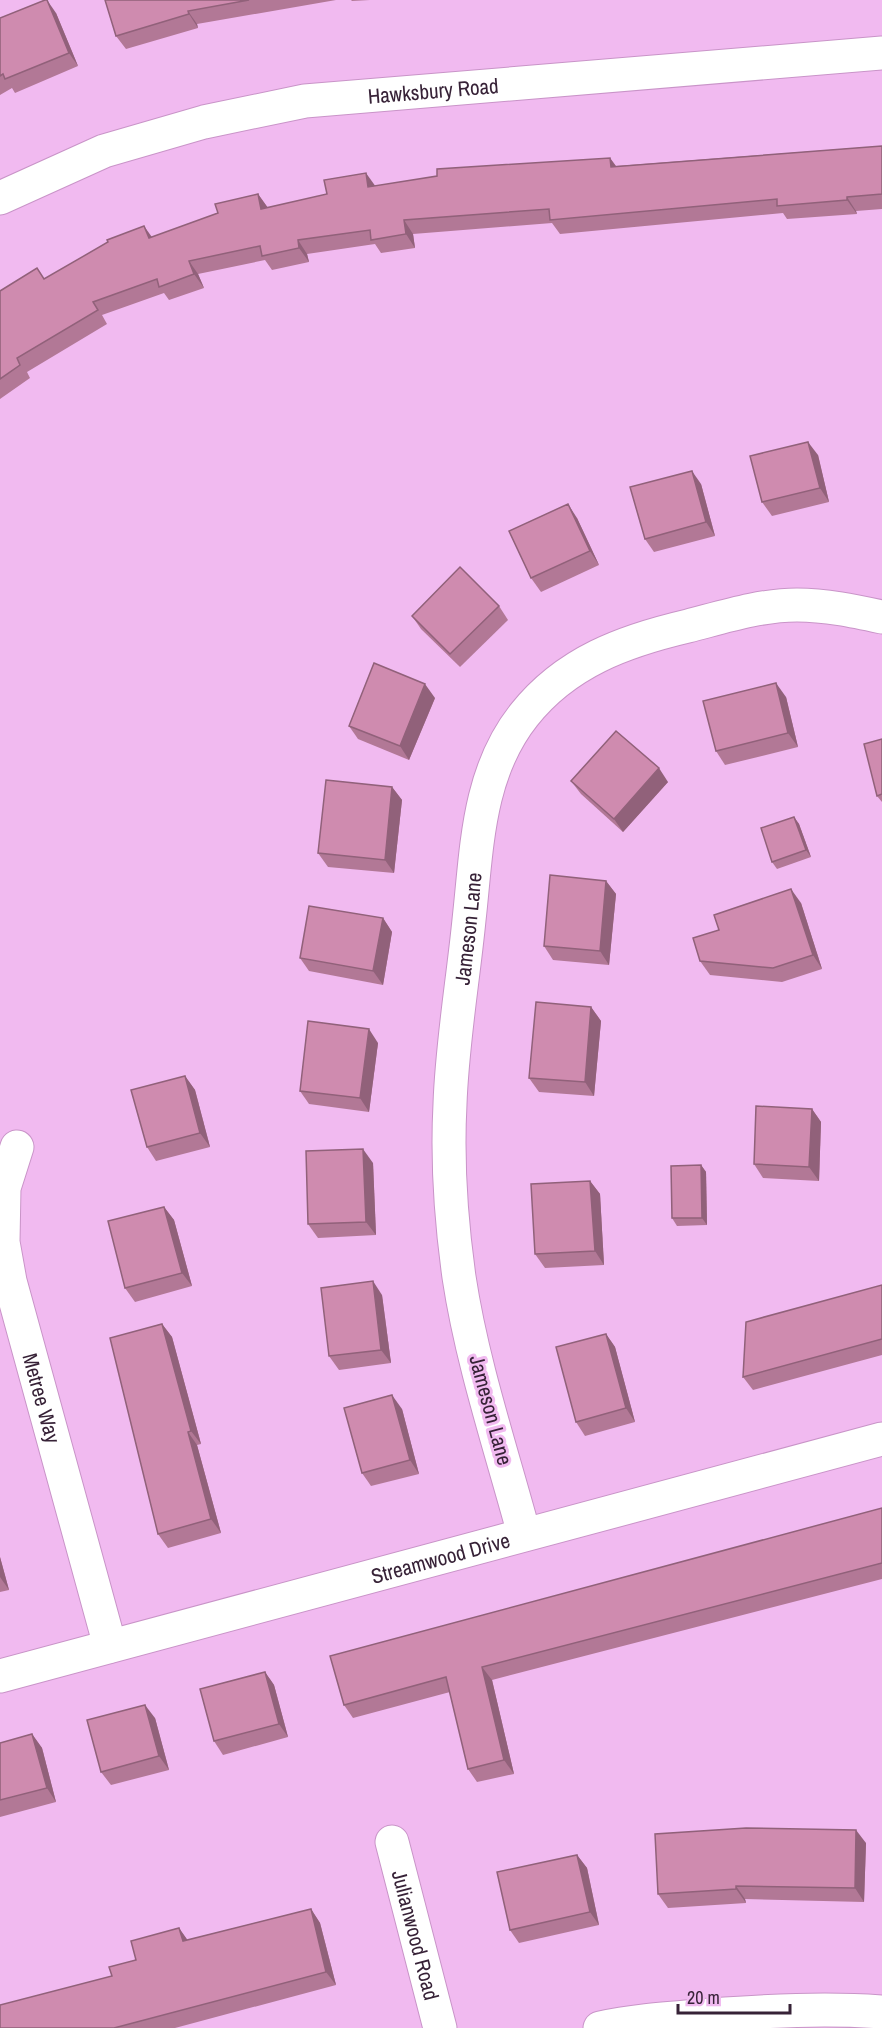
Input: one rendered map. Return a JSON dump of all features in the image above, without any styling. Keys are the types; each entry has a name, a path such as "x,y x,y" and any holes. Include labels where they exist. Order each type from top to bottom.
{"street":[{"name":"Hawksbury Road","path":"0,198 104,151 204,122 305,101 882,53"},
{"name":"Jameson Lane","path":"524,1534 476,1354 459,1278 451,1194 451,1092 481,809 496,757 523,716 556,680 600,654 646,636 763,608 796,605 839,608 882,617"},
{"name":"Metree Way","path":"17,1147 4,1188 3,1242 6,1261 110,1646"},
{"name":"Streamwood Drive","path":"0,1676 882,1439"},
{"name":"Julianwood Road","path":"392,1842 440,2028"},
{"path":"600,2028 683,2017 767,2011 844,2009 882,2012"}],"building":[{"path":"47,0 69,53 5,79 3,74 0,76 0,18"},
{"path":"105,0 249,0 188,11 189,14 116,36"},
{"path":"882,146 882,194 847,197 847,200 777,206 777,199 550,220 549,209 404,220 406,234 371,240 370,230 298,240 299,248 262,256 260,246 189,261 194,274 159,287 157,279 93,302 98,310 17,358 20,365 0,379 0,291 37,268 44,279 108,242 107,240 144,226 149,238 218,213 215,204 258,194 261,209 327,194 324,180 366,173 368,187 437,176 437,169 610,158 611,167"},
{"path":"808,442 820,488 762,502 750,456"},
{"path":"692,471 706,522 645,539 630,487"},
{"path":"568,504 590,551 531,578 509,531"},
{"path":"460,567 499,606 450,654 412,616"},
{"path":"374,663 425,684 400,746 349,726"},
{"path":"776,683 788,733 716,751 703,701"},
{"path":"616,731 659,768 614,819 571,781"},
{"path":"882,739 882,794 877,796 864,744"},
{"path":"326,780 392,787 385,860 318,853"},
{"path":"794,817 806,850 772,862 761,828"},
{"path":"550,875 606,881 600,951 544,946"},
{"path":"791,889 813,955 773,968 700,961 693,938 719,930 714,915"},
{"path":"309,906 383,918 373,971 300,958"},
{"path":"536,1002 591,1007 585,1082 529,1078"},
{"path":"308,1021 369,1029 360,1098 300,1091"},
{"path":"185,1076 200,1133 147,1147 131,1090"},
{"path":"756,1106 812,1109 809,1167 754,1164"},
{"path":"363,1149 366,1222 308,1224 306,1151"},
{"path":"701,1165 702,1218 672,1218 671,1166"},
{"path":"590,1181 595,1251 535,1254 531,1184"},
{"path":"164,1207 182,1273 125,1288 108,1221"},
{"path":"373,1281 381,1350 329,1356 321,1288"},
{"path":"882,1285 882,1339 743,1377 746,1322"},
{"path":"162,1324 191,1431 188,1432 211,1519 158,1534 110,1338"},
{"path":"606,1334 626,1408 576,1422 556,1347"},
{"path":"392,1395 410,1460 362,1473 344,1408"},
{"path":"882,1508 882,1563 482,1667 504,1760 468,1769 446,1677 344,1705 330,1656"},
{"path":"265,1672 279,1724 214,1741 200,1689"},
{"path":"145,1705 159,1756 101,1772 87,1720"},
{"path":"32,1734 47,1788 0,1800 0,1743"},
{"path":"746,1828 856,1830 855,1888 736,1886 736,1889 658,1894 655,1834"},
{"path":"577,1855 590,1912 510,1930 497,1872"},
{"path":"311,1909 326,1972 114,2028 0,2028 0,2005 112,1976 109,1967 136,1960 131,1941 179,1928 183,1941"}]}
